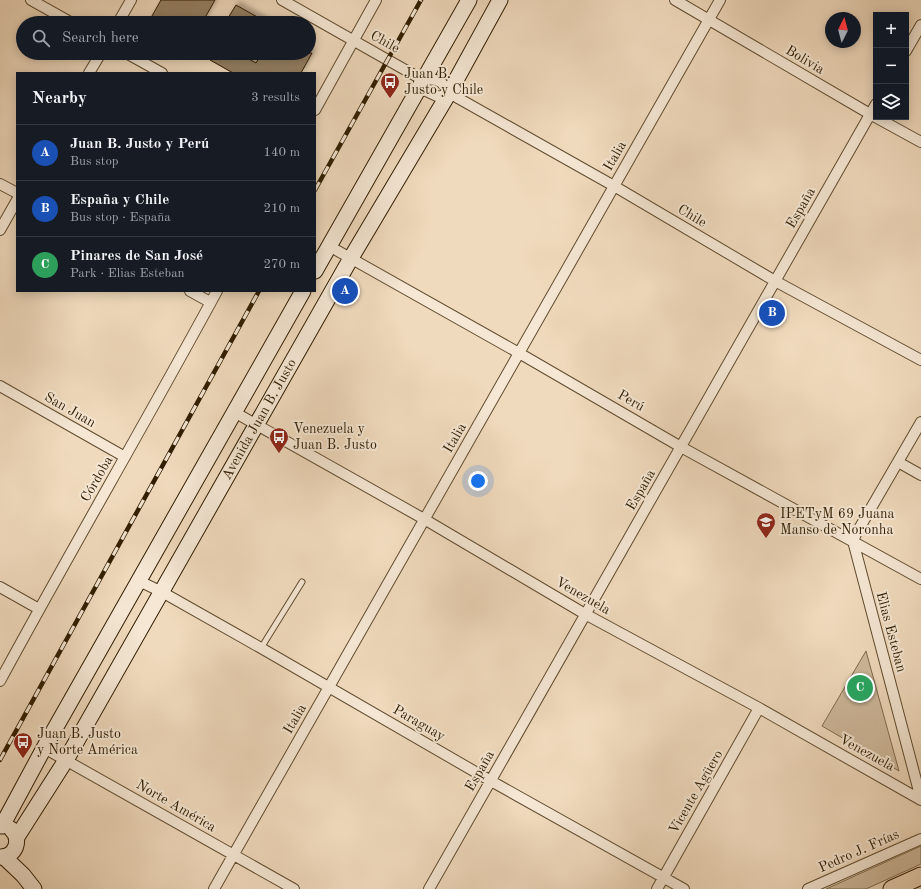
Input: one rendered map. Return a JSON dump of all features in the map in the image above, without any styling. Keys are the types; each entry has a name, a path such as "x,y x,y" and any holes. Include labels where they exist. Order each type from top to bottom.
{"highway":[{"path":"892,889 921,876"}],"main road":[{"path":"316,268 468,0"},
{"name":"Avenida Juan B. Justo","path":"2,857 12,853 17,841 66,760 351,258 450,93 500,0"},
{"name":"Avenida Juan B. Justo","path":"1,826 302,292"},
{"path":"1,826 11,829 17,841 23,875"},
{"path":"2,857 23,875 34,889"}],"street":[{"path":"31,0 60,16"},
{"path":"122,16 131,0"},
{"name":"Chile","path":"282,0 310,16"},
{"path":"316,108 376,0"},
{"name":"Bolivia","path":"675,0 870,114 921,142"},
{"name":"Italia","path":"214,889 720,0"},
{"name":"Chile","path":"316,19 423,80 434,78 446,86 450,93 614,186 775,281 921,360"},
{"path":"908,48 921,24"},
{"path":"90,72 97,60"},
{"path":"139,60 160,72"},
{"name":"España","path":"429,889 873,109"},
{"path":"0,184 16,192"},
{"path":"0,230 16,202"},
{"name":"Perú","path":"329,246 681,446 921,579"},
{"path":"192,292 210,302"},
{"name":"Córdoba","path":"0,681 216,292"},
{"name":"San Juan","path":"0,386 125,457"},
{"name":"Venezuela","path":"234,412 585,614 759,708 921,799"},
{"path":"853,541 921,422"},
{"path":"898,462 921,475"},
{"name":"Elias Esteban","path":"853,541 921,799"},
{"name":"Paraguay","path":"138,581 162,592 491,781 684,889"},
{"path":"0,587 39,609"},
{"name":"Vicente Agüero","path":"656,889 759,708"},
{"name":"Norte América","path":"44,748 294,889"},
{"name":"Pedro J. Frías","path":"808,889 921,838"}],"lane":[{"path":"261,648 302,582"}],"shaded area":[{"path":"866,651 899,771 822,726"},
{"path":"921,846 921,864 866,889 826,889"}],"building":[{"path":"161,0 215,0 206,16 152,16"},
{"path":"236,5 256,16 229,16"},
{"path":"210,60 251,60 256,63 258,60 308,60 302,72 231,72"}],"railway":[{"path":"316,188 421,0"},
{"path":"0,760 258,292"}],"place":[{"name":"Juan B. Justo y Chile","path":"390,99"},
{"name":"Juan B. Justo y Perú","path":"345,291"},
{"name":"España y Chile","path":"772,313"},
{"name":"Venezuela y Juan B. Justo","path":"279,454"},
{"name":"IPETyM 69 Juana Manso de Noronha","path":"766,539"},
{"name":"Pinares de San José","path":"860,688"},
{"name":"Juan B. Justo y Norte América","path":"23,759"}]}
